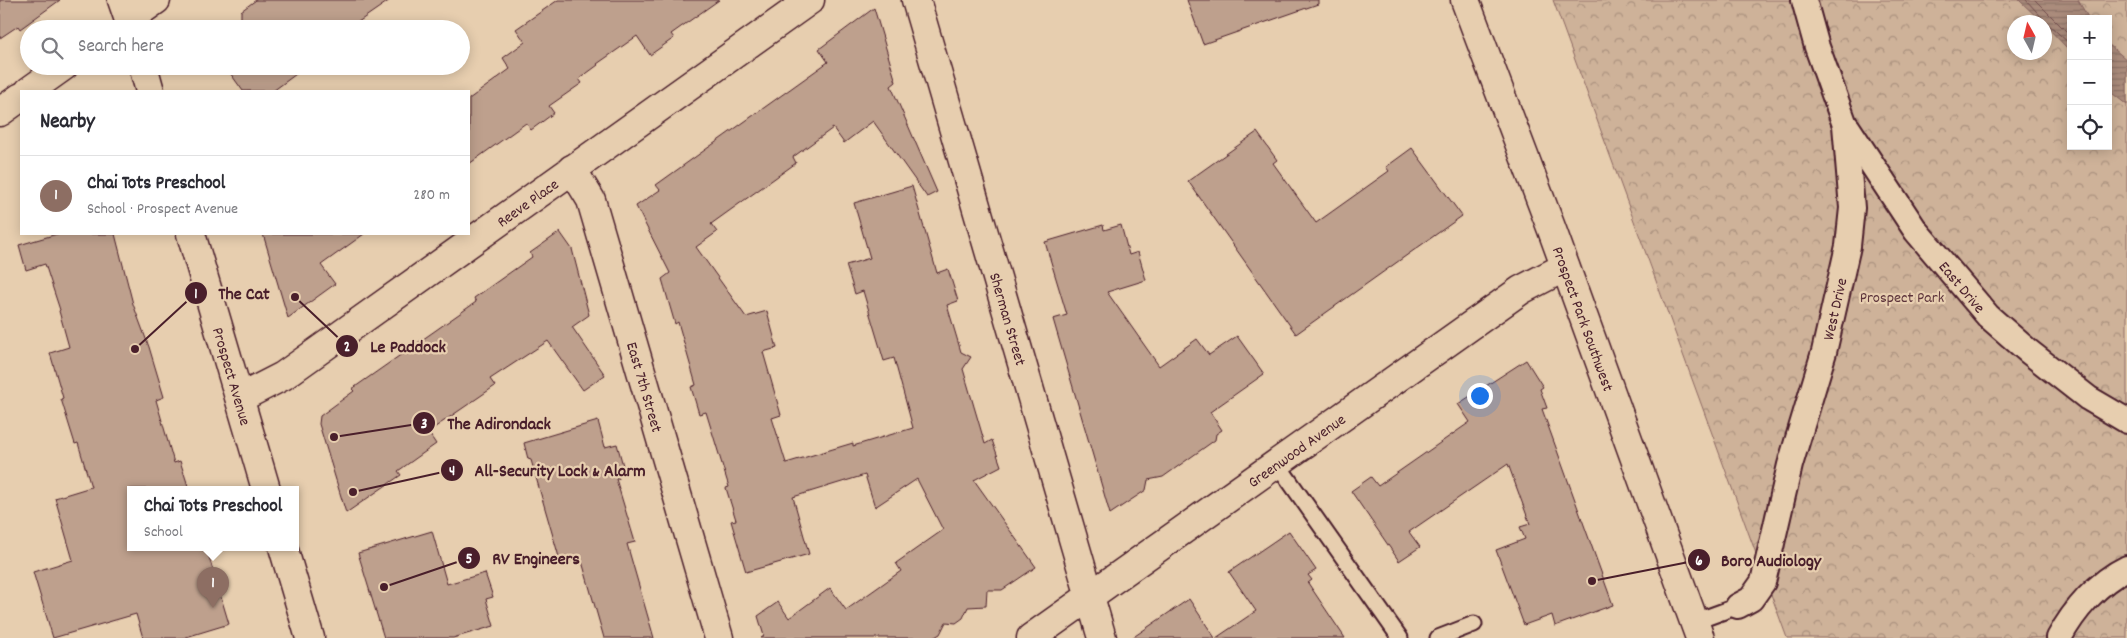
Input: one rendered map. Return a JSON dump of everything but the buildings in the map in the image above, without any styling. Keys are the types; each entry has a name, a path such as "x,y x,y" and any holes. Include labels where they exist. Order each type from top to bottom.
{"street":[{"path":"125,19 156,0"},
{"name":"Reeve Place","path":"240,398 283,376 810,0"},
{"name":"Sherman Street","path":"916,0 1102,638"},
{"name":"Prospect Park Southwest","path":"1465,0 1565,267 1697,630"},
{"name":"West Drive","path":"1738,606 1751,599 1763,582 1790,466 1824,352 1848,246 1852,208 1845,125 1817,47 1804,0"},
{"path":"30,90 51,75"},
{"path":"146,75 150,90"},
{"path":"0,112 20,98"},
{"name":"East Drive","path":"1845,125 1916,231 1988,316 2065,380 2123,420"},
{"name":"East 7th Street","path":"572,169 591,200 719,638"},
{"name":"Prospect Avenue","path":"191,235 265,486"},
{"name":"Greenwood Avenue","path":"1031,638 1520,290 1565,267"},
{"path":"284,551 310,638"},
{"path":"2059,638 2090,595 2125,567"}],"lane":[{"path":"1276,462 1400,638"},
{"path":"1697,630 1738,606"},
{"path":"1438,638 1474,624"}],"green space":[{"name":"Prospect Park","path":"1553,0 2127,0 2127,638 1787,638"}],"water":[{"path":"2019,0 2078,0 2087,15 2067,15 2067,48 2052,32 2052,15 2035,15"},
{"path":"2112,47 2127,60 2127,105 2112,93"}],"place":[{"name":"Le Paddock","path":"295,297"},
{"name":"The Cat","path":"135,349"},
{"name":"The Adirondack","path":"334,437"},
{"name":"All-Security Lock & Alarm","path":"353,492"},
{"name":"Boro Audiology","path":"1592,581"},
{"name":"RV Engineers","path":"384,587"},
{"name":"Chai Tots Preschool","path":"213,608"}]}
